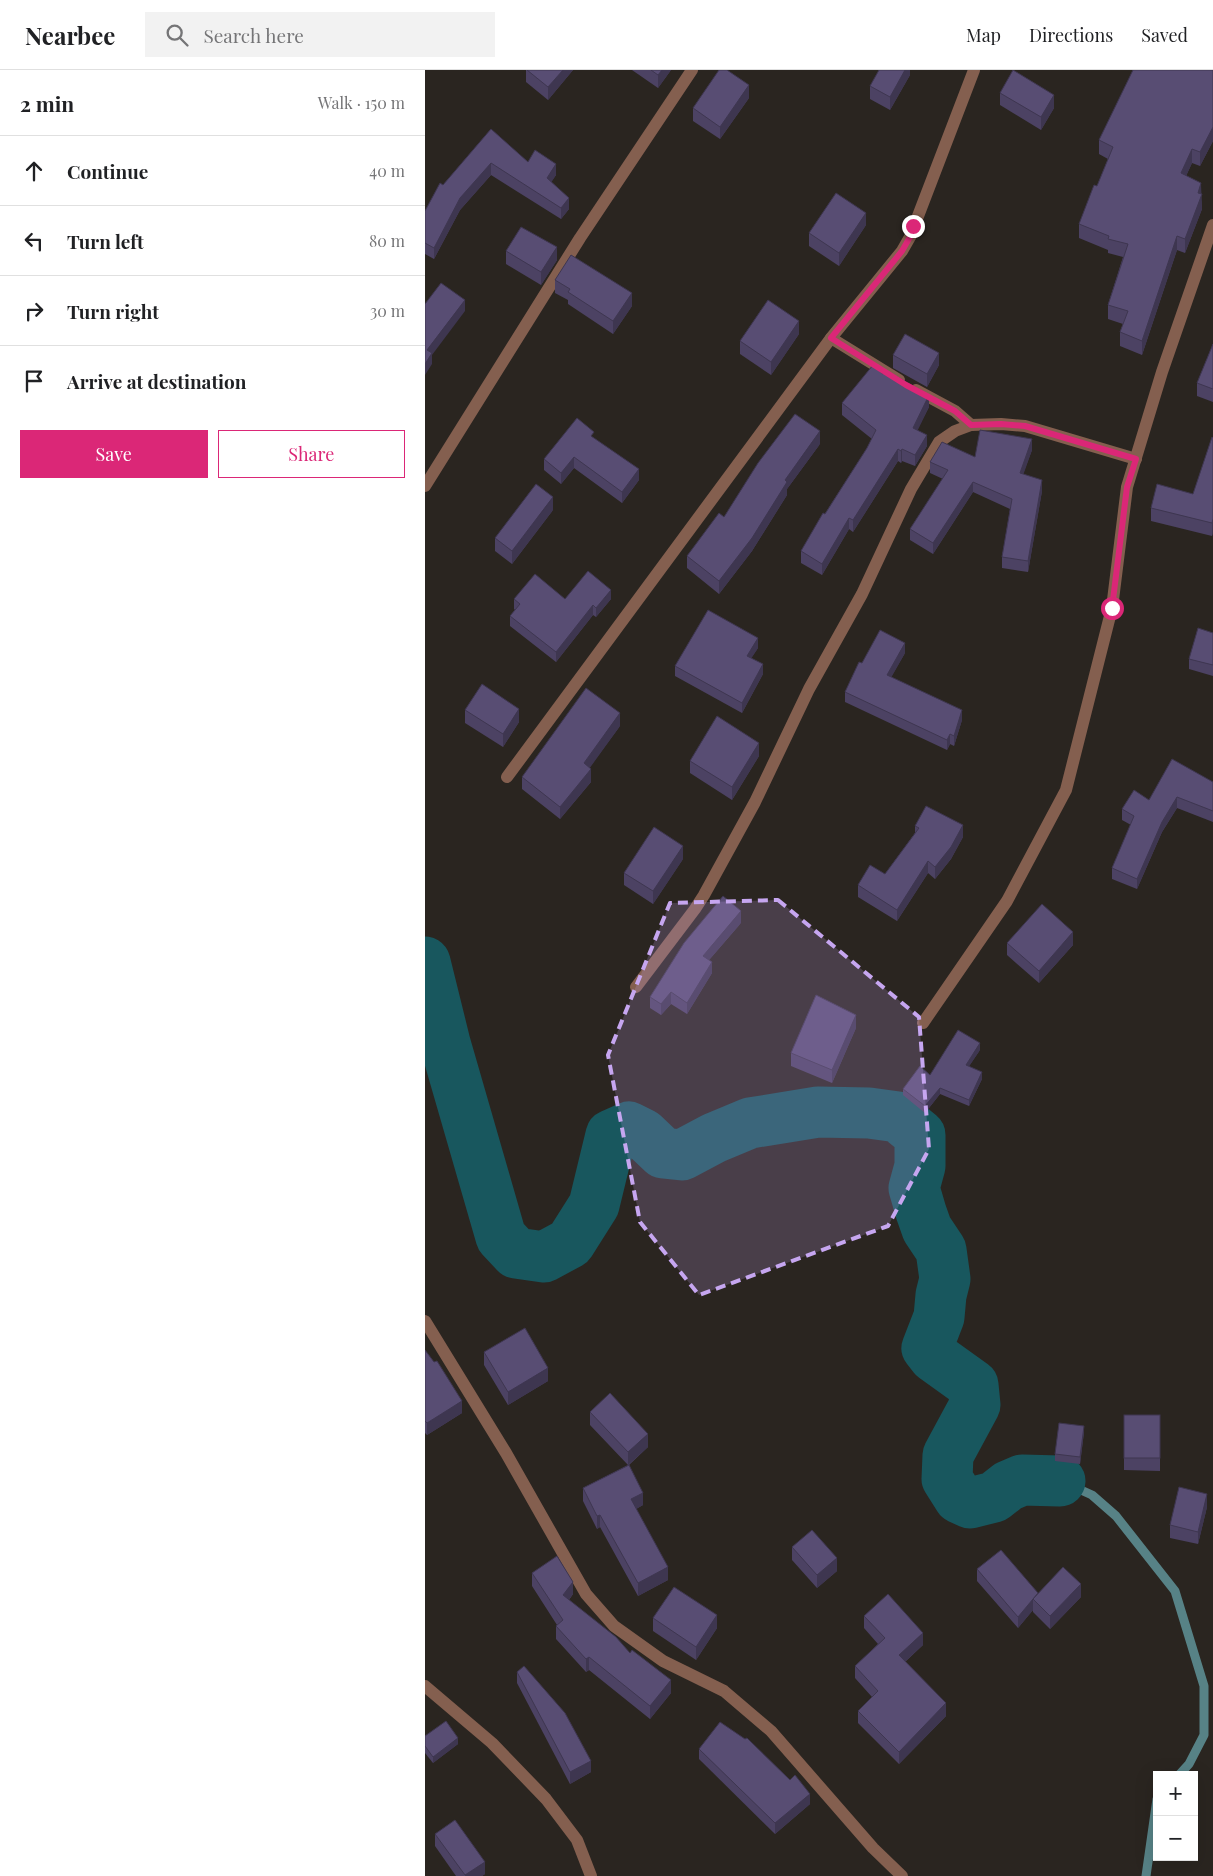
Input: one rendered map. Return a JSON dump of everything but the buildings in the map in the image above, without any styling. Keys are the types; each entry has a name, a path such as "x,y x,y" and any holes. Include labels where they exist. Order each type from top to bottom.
{"street":[{"path":"425,486 580,238 692,70"},
{"path":"507,777 831,338 902,251 910,237 974,70"},
{"path":"923,1023 1007,901 1066,790 1112,608 1127,487 1162,372 1213,225"},
{"path":"831,338 906,385 955,411 971,425"},
{"path":"636,987 704,895 755,802 809,689 862,594 915,482 939,442 955,431 971,425 1001,424 1025,426 1136,459"},
{"path":"425,1322 506,1453 586,1594 614,1626 663,1661 723,1691 771,1731 873,1848 902,1876"},
{"path":"425,1686 493,1743 546,1799 577,1840 591,1876"}],"highlighted area":[{"path":"778,900 919,1017 929,1149 888,1226 699,1295 640,1222 608,1055 670,903"}],"waterway":[{"path":"425,962 445,1043 501,1237 516,1253 544,1257 570,1243 594,1205 611,1135 629,1127 643,1134 663,1153 682,1155 714,1138 750,1123 818,1112 869,1113 898,1117 920,1135 920,1166 914,1188 927,1229 941,1250 945,1279 939,1317 927,1348 934,1357 973,1385 975,1405 948,1455 947,1479 959,1498 970,1503 994,1497 1008,1486 1022,1480 1060,1481"},
{"path":"1061,1481 1092,1495 1116,1516 1175,1591 1204,1686 1204,1735 1189,1764 1183,1771"},
{"path":"1146,1876 1155,1816"}],"route":[{"path":"913,226 910,237 902,251 831,338 906,385 955,411 971,425 1001,424 1025,426 1136,459 1127,487 1112,608"}]}
